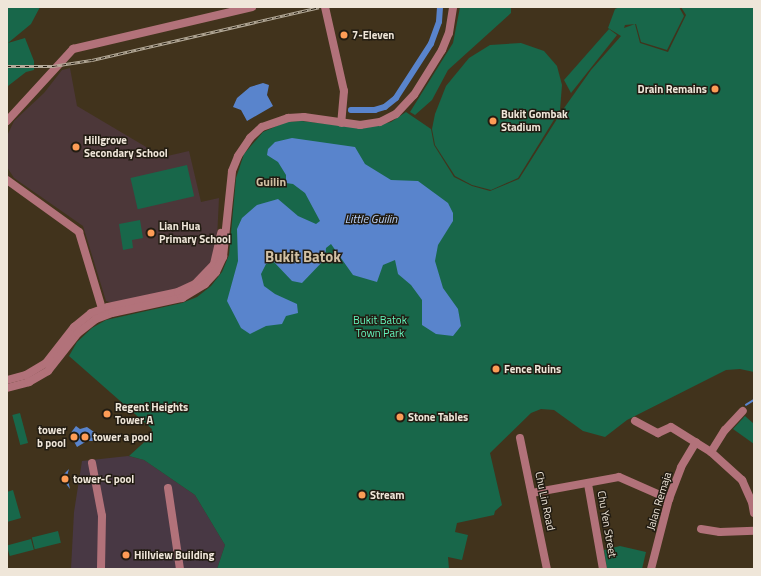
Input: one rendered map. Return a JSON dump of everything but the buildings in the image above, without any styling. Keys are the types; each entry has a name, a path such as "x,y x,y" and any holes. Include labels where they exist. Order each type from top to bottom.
{"street":[{"path":"7,115 70,46 237,7"},
{"path":"7,121 72,49 252,7"},
{"path":"321,7 340,86 339,120"},
{"path":"325,7 343,86 339,120"},
{"path":"7,380 26,375 41,367 54,355 74,327 101,313 182,298 197,291 213,276 225,246 234,166 243,146 258,130 276,121 295,117 368,120 385,115 399,106 438,49 444,34 450,7"},
{"path":"339,120 360,125 380,122 396,114 408,103 444,44 453,7"},
{"path":"7,180 79,232 101,313"},
{"path":"7,186 76,234 101,313"},
{"path":"7,388 29,382 48,370 78,332 101,313"},
{"path":"711,452 725,430 743,411"},
{"path":"635,421 658,433 671,427 711,452 742,480 752,502 754,513"},
{"name":"Chu Lin Road","path":"520,438 548,569"},
{"name":"Jalan Remaja","path":"650,569 670,499 681,467 696,442"},
{"path":"92,463 102,516 101,569"},
{"name":"Chu Yen Street","path":"532,493 588,484 611,477 626,478 670,499"},
{"name":"Chu Yen Street","path":"588,484 603,569"},
{"path":"168,488 180,569"},
{"path":"701,529 720,532 754,531"}],"shaded area":[{"path":"70,68 77,106 163,157 189,151 201,202 219,198 217,239 210,264 197,278 180,288 113,303 106,301 83,226 14,178 7,167 7,136 14,121 44,93 62,70"},
{"path":"128,456 144,460 195,495 225,545 217,569 71,569 74,512 82,461"}],"green space":[{"path":"7,7 40,7 31,24 8,43 25,38 34,61 34,70 26,72 8,86 7,96"},
{"path":"460,7 511,7 511,13 448,70 432,100 415,115 410,112 453,43"},
{"name":"Bukit Batok Town Park","path":"620,7 679,7 684,16 667,50 641,42 635,24 640,43 668,52 686,15 681,7 754,7 754,372 740,369 726,370 627,420 605,437 583,431 554,410 541,409 531,413 490,453 502,505 495,511 494,515 457,523 455,532 468,535 462,560 448,557 449,569 217,569 225,545 195,495 144,460 129,456 151,436 152,429 69,356 77,342 92,328 106,320 182,303 197,297 211,286 222,272 229,255 236,178 244,154 263,132 286,122 301,121 365,128 391,122 406,112 431,129 434,145 454,177 472,186 490,191 519,179 562,111 591,70 621,36 608,28 615,9","holes":["635,24 624,28 625,25"]},
{"path":"609,29 617,35 571,93 564,80"},
{"name":"Bukit Gombak Stadium","path":"521,43 544,51 557,66 562,85 560,110 518,178 491,190 472,185 455,176 435,145 432,129 435,114 446,86 469,58 490,45"},
{"path":"187,165 194,196 138,209 130,178"},
{"path":"140,220 143,238 132,240 133,248 123,250 119,224"},
{"path":"20,413 28,443 20,445 12,415"},
{"path":"745,416 754,424 754,444 733,429"},
{"path":"13,490 21,518 7,522 7,492"},
{"path":"58,531 61,543 35,549 32,538"},
{"path":"31,539 34,550 10,556 7,545"},
{"path":"620,546 646,552 642,569 607,569 604,550"}],"water":[{"path":"263,83 269,85 267,95 273,106 247,121 241,110 233,107 237,98 250,87"},
{"name":"Little Guilin","path":"292,138 355,147 365,164 391,180 418,181 448,203 453,213 453,221 438,245 435,261 443,288 458,309 461,326 453,336 436,334 422,325 422,300 411,285 398,274 395,260 383,265 377,282 353,275 331,244 326,248 325,259 302,283 292,281 273,261 266,264 261,274 264,286 275,294 297,304 298,313 286,316 282,324 266,326 250,334 241,328 227,301 238,261 237,229 242,218 257,205 278,199 298,216 316,224 320,221 305,193 293,184 286,183 286,175 278,162 267,155 268,149 275,142"},
{"name":"tower a pool","path":"76,426 80,429 87,427 94,432 95,441 87,441 77,447 70,434"},
{"name":"tower-C pool","path":"69,469 67,476 70,489 61,477"}],"waterway":[{"path":"351,110 375,110 385,107 396,98 431,44 439,22 440,7"},
{"path":"746,405 754,400"}],"railway":[{"path":"7,66 53,66 92,60 319,7"}],"place":[{"name":"7-Eleven","path":"344,35"},
{"name":"Drain Remains","path":"715,89"},
{"name":"Bukit Gombak Stadium","path":"493,121"},
{"name":"Hillgrove Secondary School","path":"76,147"},
{"name":"Lian Hua Primary School","path":"151,233"},
{"name":"Fence Ruins","path":"496,369"},
{"name":"Regent Heights Tower A","path":"107,414"},
{"name":"Stone Tables","path":"400,417"},
{"name":"tower b pool","path":"74,437"},
{"name":"tower a pool","path":"85,437"},
{"name":"tower-C pool","path":"65,479"},
{"name":"Stream","path":"362,495"},
{"name":"Hillview Building","path":"126,555"}],"district":[{"name":"Guilin","path":"271,182"},
{"name":"Bukit Batok","path":"303,257"}]}
